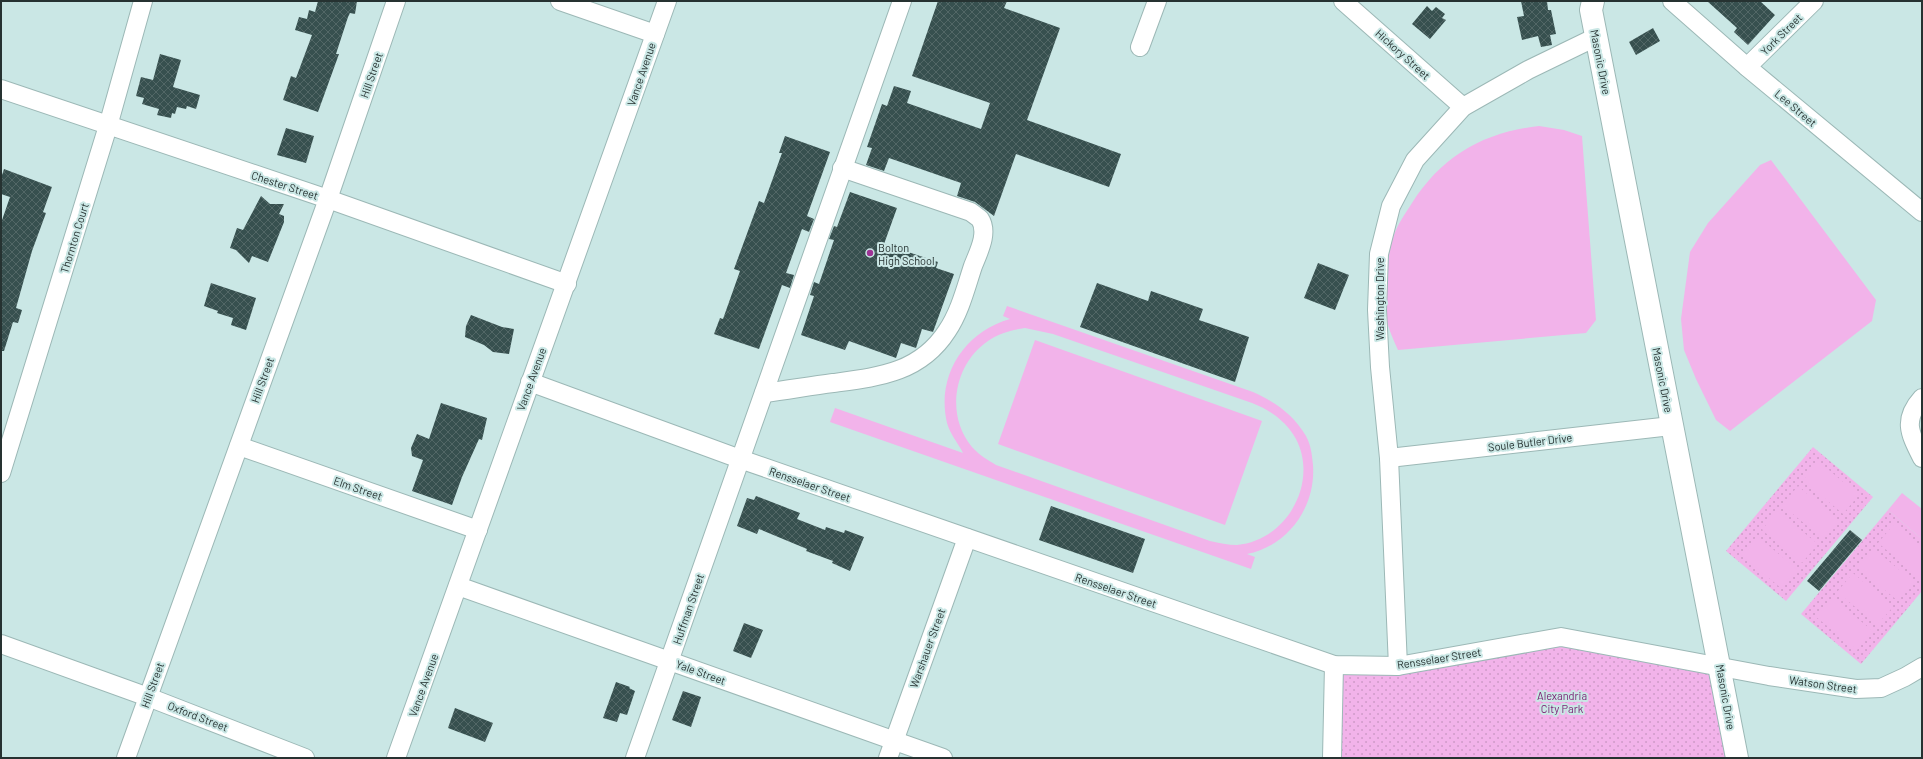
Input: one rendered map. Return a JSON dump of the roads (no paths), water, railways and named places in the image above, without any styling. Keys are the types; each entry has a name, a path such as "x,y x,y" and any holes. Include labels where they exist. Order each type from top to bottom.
{"main road":[{"name":"Masonic Drive","path":"1593,1 1591,10 1596,37 1737,758"}],"street":[{"name":"Thornton Court","path":"1,473 108,126 143,1"},
{"name":"Hill Street","path":"126,758 328,199 396,1"},
{"path":"560,1 655,34"},
{"name":"Vance Avenue","path":"396,758 530,382 567,284 667,1"},
{"name":"Huffman Street","path":"635,758 902,1"},
{"path":"1140,47 1157,1"},
{"name":"Lee Street","path":"1672,1 1747,67 1922,212"},
{"name":"York Street","path":"1747,67 1814,1"},
{"name":"Hickory Street","path":"1342,2 1463,107"},
{"name":"Washington Drive","path":"1398,666 1389,458 1380,367 1377,310 1379,254 1391,206 1415,160 1463,107 1528,70 1596,37"},
{"name":"Chester Street","path":"1,89 328,199 567,284"},
{"path":"764,393 879,377 903,369 922,358 935,346 948,330 960,304 981,244 984,231 980,219 971,212 842,168"},
{"name":"Rensselaer Street","path":"530,382 740,459 1334,664 1398,666 1561,637 1720,666"},
{"path":"1922,398 1913,408 1909,420 1911,436 1922,458"},
{"name":"Soule Butler Drive","path":"1389,458 1671,426"},
{"name":"Elm Street","path":"239,446 478,530"},
{"name":"Warshauer Street","path":"888,758 966,538"},
{"name":"Yale Street","path":"458,586 943,758"},
{"name":"Oxford Street","path":"1,644 148,697 305,758"},
{"path":"1332,758 1334,664"},
{"name":"Watson Street","path":"1720,666 1769,676 1856,689 1881,688 1905,677 1922,666"}],"place":[{"name":"Bolton High School","path":"870,253"}],"park label":[{"name":"Alexandria City Park","path":"1562,701"}]}
